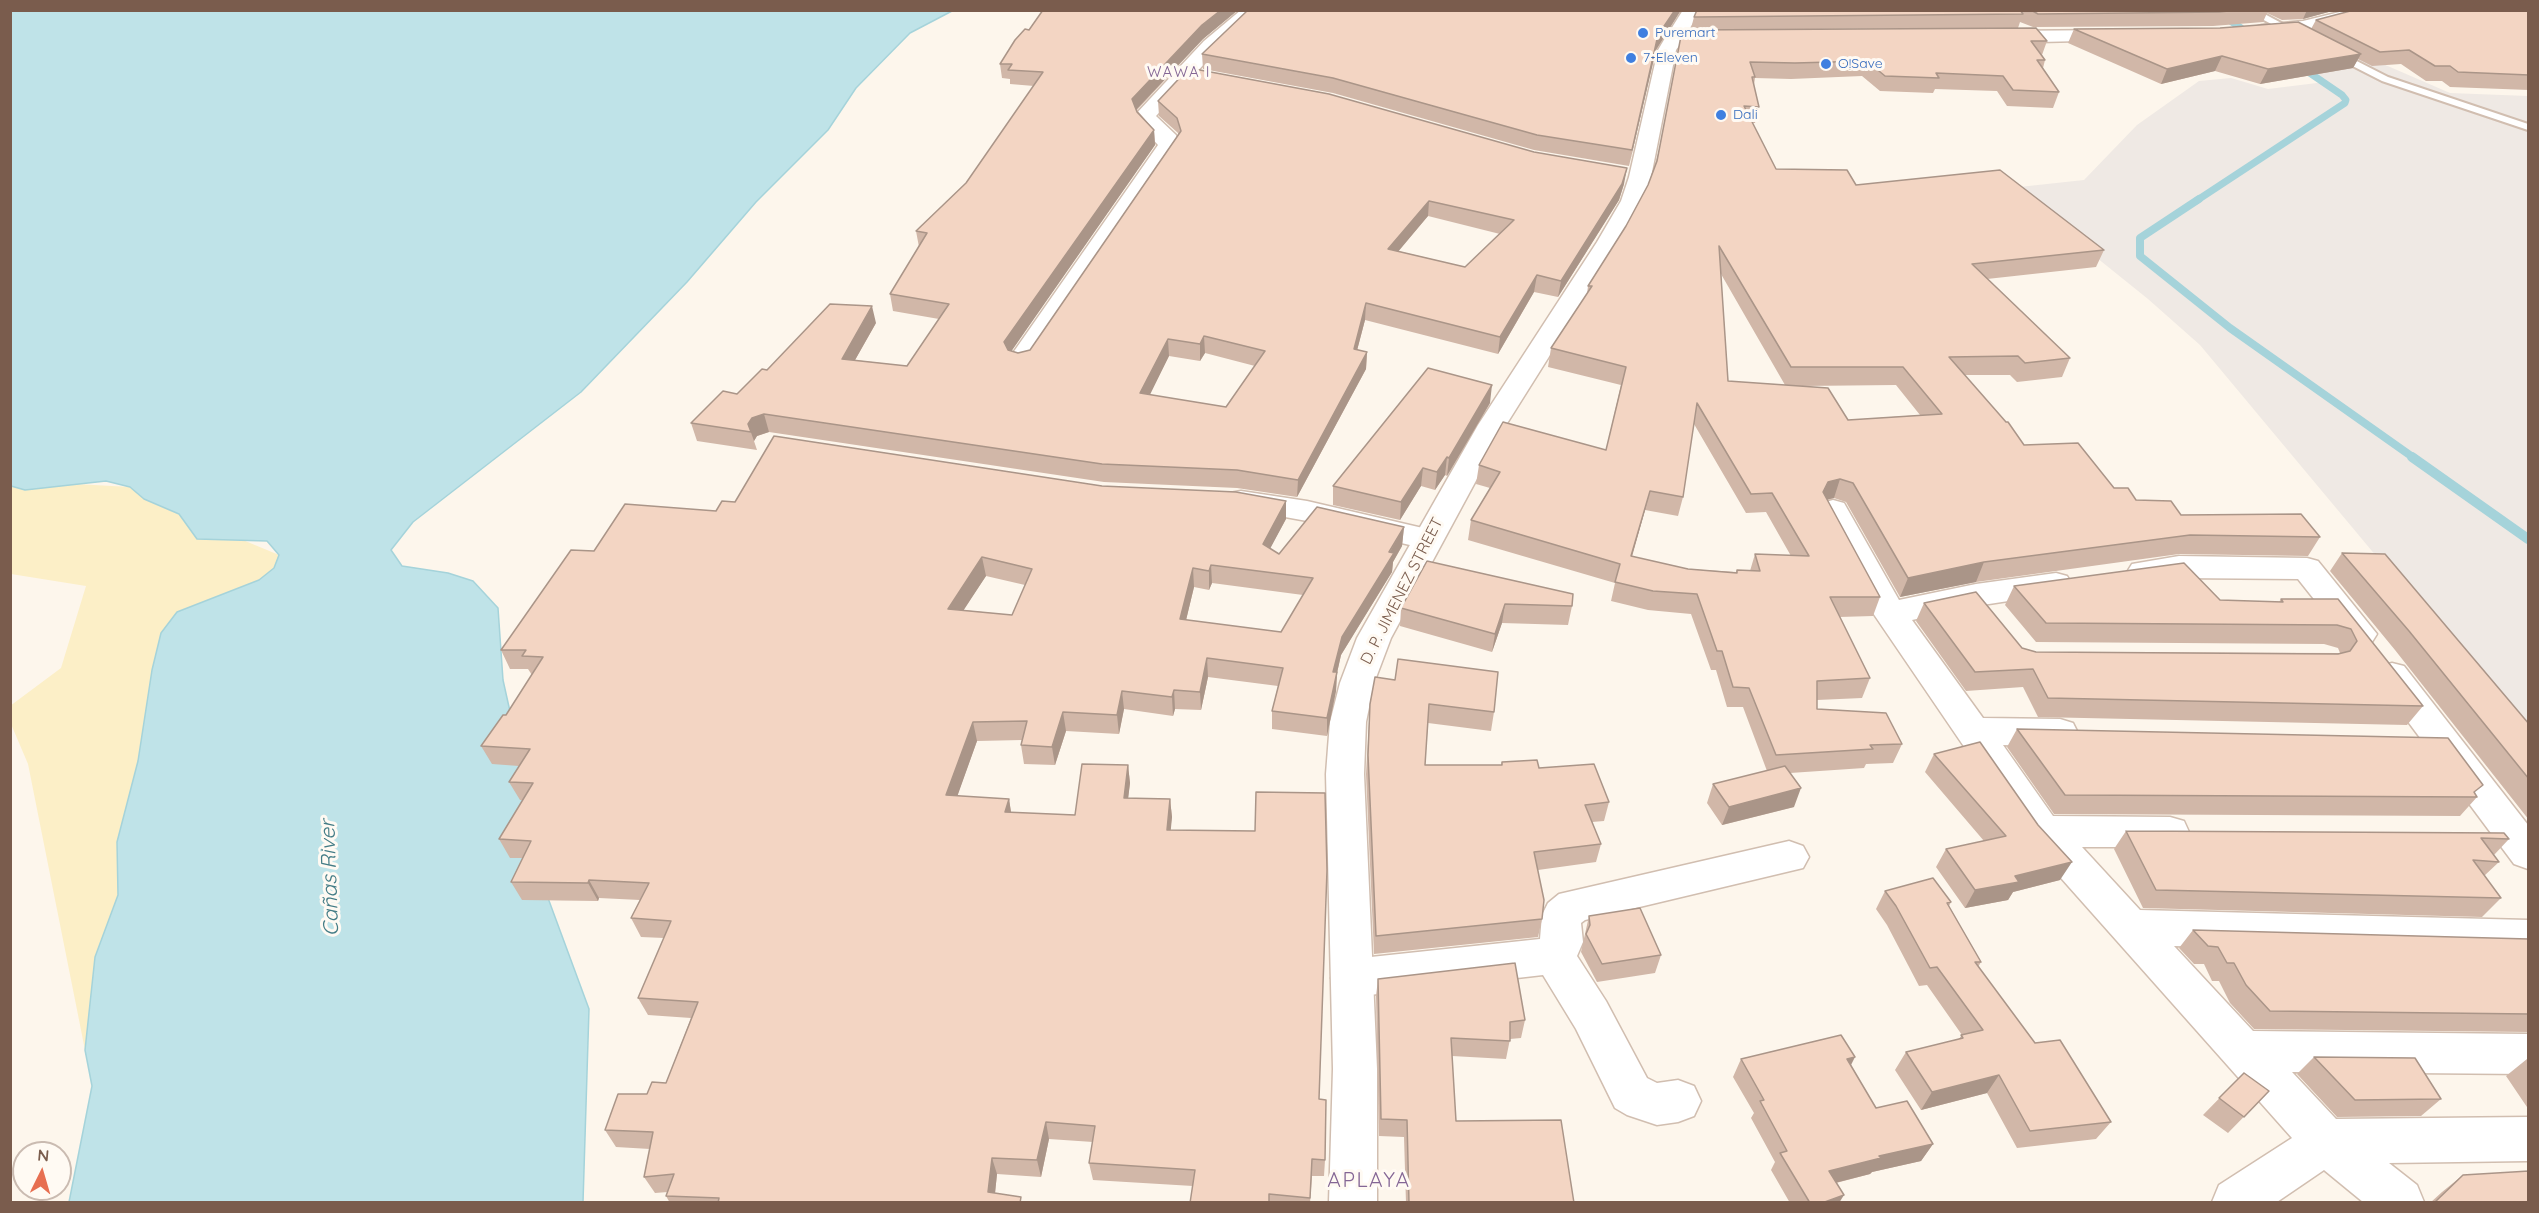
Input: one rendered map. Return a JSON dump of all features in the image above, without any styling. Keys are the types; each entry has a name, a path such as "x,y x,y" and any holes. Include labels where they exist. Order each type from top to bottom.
{"street":[{"path":"1021,360 1169,145 1168,140 1146,121 1145,115 1211,45 1252,10"},
{"name":"D. P. JIMENEZ STREET","path":"1353,1203 1355,1069 1345,774 1348,722 1357,683 1368,650 1427,539 1534,356 1618,227 1632,201 1629,176 1667,50 1692,10"},
{"path":"2245,32 2286,29 2336,21 2372,10"},
{"path":"1982,37 2136,35"},
{"path":"1675,37 1746,37"},
{"path":"1185,73 1208,77"},
{"path":"1215,498 1307,511 1427,539"},
{"path":"1833,510 1890,613 2043,831 2326,1142 2400,1203"},
{"path":"1890,613 1976,595 2179,567 2307,569 2521,843"},
{"path":"1976,595 1997,621"},
{"path":"1971,731 2089,733"},
{"path":"2396,740 2443,741"},
{"path":"2043,831 2208,832"},
{"path":"2467,834 2521,843"},
{"path":"1352,978 1529,960 1558,951 1562,942 1560,925 1562,915 1573,906 1789,857"},
{"path":"2129,927 2529,937"},
{"path":"1552,953 1591,1015 1631,1093 1642,1100 1657,1104 1678,1101"},
{"path":"2242,1051 2529,1054"},
{"path":"2236,1203 2326,1142 2529,1140"}],"lane":[{"path":"2249,10 2308,39"},
{"path":"2328,49 2385,79 2529,127"}],"shaded area":[{"path":"2307,31 2450,93 2528,96 2528,738 2200,345 2148,299 2010,188 2084,180 2137,125 2199,81 2231,78 2268,89 2325,82 2273,41"}],"sand":[{"path":"76,484 130,487 144,499 279,555 85,1050 28,764 11,724 10,706 61,668 86,586 11,574 11,486 25,490"}],"water":[{"name":"Cañas River","path":"10,11 952,11 910,33 856,88 828,130 756,202 687,282 581,392 413,522 391,550 402,566 448,573 473,581 498,608 503,680 527,788 531,852 589,1009 583,1202 69,1202 72,1201 72,1187 92,1086 85,1050 95,957 118,895 117,842 138,761 152,670 161,633 177,612 259,580 274,568 279,555 267,541 197,539 179,514 144,499 130,487 106,481 25,490 11,486"}],"building":[{"path":"1043,10 1221,10 1202,25 1132,99 1137,112 1154,130 1004,342 1008,350 1018,353 1030,350 1181,131 1177,118 1158,101 1189,68 1329,94 1534,152 1627,168 1622,184 1561,281 1537,275 1500,337 1366,303 1354,349 1367,352 1298,480 1237,470 1102,464 764,414 752,418 748,424 751,432 691,423 723,391 737,394 762,369 767,370 830,304 872,306 842,359 907,366 949,304 890,294 927,233 916,231 966,183 1043,72 1008,70 1012,64 1000,64 1015,40 1025,29 1029,30","holes":["1429,201 1514,220 1465,267 1388,249","1204,336 1265,351 1226,407 1140,393 1168,339 1200,344"]},
{"path":"1248,10 1675,10 1658,35 1632,150 1537,135 1333,78 1202,54"},
{"path":"1697,10 2020,10 2023,14 1694,17"},
{"path":"2031,10 2238,10 2038,14"},
{"path":"2354,10 2529,10 2529,75 2458,72 2450,66 2435,66 2409,50 2380,52 2316,20"},
{"path":"2298,22 2361,54 2268,69 2222,56 2167,69 2074,29 2220,28"},
{"path":"2036,28 2047,41 2031,41 2045,60 2037,60 2059,92 2013,90 2003,76 1936,73 1939,78 1885,76 1867,61 1750,62 1755,77 1752,77 1759,107 1744,106 1776,169 1847,170 1856,185 2000,170 2104,250 1972,264 2070,358 2025,363 2018,356 1949,357 2008,422 2024,445 2078,443 2114,488 2128,488 2136,500 2171,501 2181,515 2301,514 2320,537 2190,535 1984,562 1908,578 1853,483 1840,479 1828,482 1823,492 1880,597 1830,597 1870,678 1817,681 1817,709 1886,713 1902,744 1870,745 1873,749 1776,755 1749,688 1733,687 1722,651 1717,651 1697,594 1653,591 1615,582 1620,564 1471,520 1500,472 1479,465 1503,422 1606,450 1626,367 1551,348 1592,286 1588,286 1626,226 1648,185 1657,161 1681,36 1685,30","holes":["1719,246 1791,367 1903,367 1942,414 1848,420 1828,388 1728,381","1697,403 1751,494 1772,493 1809,556 1755,554 1760,571 1737,570 1737,573 1688,569 1631,556 1650,491 1683,497"]},
{"path":"1428,368 1492,385 1449,458 1447,457 1437,472 1423,468 1401,502 1333,486"},
{"path":"774,436 1102,486 1236,492 1286,501 1263,544 1279,554 1317,507 1404,527 1389,552 1394,553 1342,637 1333,672 1337,672 1327,718 1272,711 1283,668 1207,658 1200,692 1174,690 1172,697 1122,691 1117,715 1063,712 1052,747 1021,745 1027,721 973,722 946,795 1009,799 1005,812 1075,815 1082,764 1128,765 1124,798 1170,799 1167,830 1255,831 1256,792 1325,793 1327,870 1319,1099 1326,1100 1325,1160 1312,1159 1310,1198 1269,1194 1269,1203 1190,1203 1195,1170 1089,1163 1095,1126 1046,1122 1037,1160 992,1158 988,1192 1021,1197 1020,1203 718,1203 719,1198 666,1196 674,1174 644,1177 653,1132 605,1130 618,1094 647,1094 652,1082 666,1083 698,1002 638,998 671,921 631,918 649,883 589,880 588,883 511,882 531,841 499,839 533,783 509,782 530,749 481,746 503,715 506,715 543,657 522,656 526,650 501,650 571,550 594,551 625,504 716,511 722,501 735,502","holes":["982,557 1032,569 1012,615 948,609","1211,565 1313,578 1281,632 1180,619 1193,568 1209,571"]},
{"path":"2342,553 2385,554 2529,724 2529,779 2409,631"},
{"path":"1427,561 1573,594 1572,606 1505,604 1495,634 1401,608"},
{"path":"2184,563 2220,600 2283,602 2281,599 2338,599 2423,706 2048,698 2033,669 1975,672 1924,603 1976,592 2022,648 2036,652 2338,654 2350,651 2357,641 2351,629 2337,625 2046,623 2014,586"},
{"path":"1398,659 1498,672 1494,712 1429,704 1425,765 1502,765 1502,762 1537,760 1539,768 1594,764 1609,802 1585,805 1601,844 1534,852 1544,900 1542,919 1376,936 1368,755 1370,704 1375,677 1395,680"},
{"path":"2017,729 2448,738 2483,785 2474,792 2477,797 2065,795"},
{"path":"1980,742 2038,825 2072,862 2015,876 2019,882 1975,890 1946,849 2006,836 1934,754"},
{"path":"1785,766 1801,788 1729,807 1713,784"},
{"path":"2126,831 2504,833 2509,839 2481,838 2499,862 2473,860 2501,898 2156,890"},
{"path":"1933,878 1951,902 1947,903 1981,962 1975,962 2035,1043 2060,1040 2111,1122 2030,1131 1999,1075 1932,1092 1906,1052 1963,1038 1961,1035 1983,1030 1937,967 1930,968 1896,906 1885,891"},
{"path":"1640,908 1661,955 1602,964 1586,934 1590,925 1589,916"},
{"path":"2193,930 2529,939 2529,1014 2270,1011 2246,985 2234,963 2227,963 2218,947 2208,946"},
{"path":"1515,963 1525,1020 1510,1022 1510,1041 1451,1038 1456,1121 1561,1120 1574,1203 1409,1203 1407,1120 1381,1119 1378,979"},
{"path":"1841,1035 1855,1057 1847,1059 1876,1108 1907,1101 1933,1144 1879,1156 1881,1158 1829,1171 1844,1195 1822,1203 1810,1203 1780,1153 1787,1151 1760,1101 1764,1100 1741,1059"},
{"path":"2314,1057 2415,1058 2441,1099 2355,1100"},
{"path":"2244,1073 2269,1091 2244,1117 2219,1098"},
{"path":"2529,1171 2529,1203 2434,1203 2463,1175"}],"waterway":[{"path":"2214,10 2241,28"},
{"path":"2196,201 2345,103 2346,100 2342,95 2301,67"},
{"path":"2199,199 2140,238 2140,256 2230,328 2414,458"},
{"path":"2412,457 2528,539"}],"place":[{"name":"Puremart","path":"1643,33"},
{"name":"7-Eleven","path":"1631,58"},
{"name":"O!Save","path":"1826,64"},
{"name":"Dali","path":"1721,115"}],"district":[{"name":"WAWA I","path":"1179,72"},
{"name":"APLAYA","path":"1369,1181"}]}
